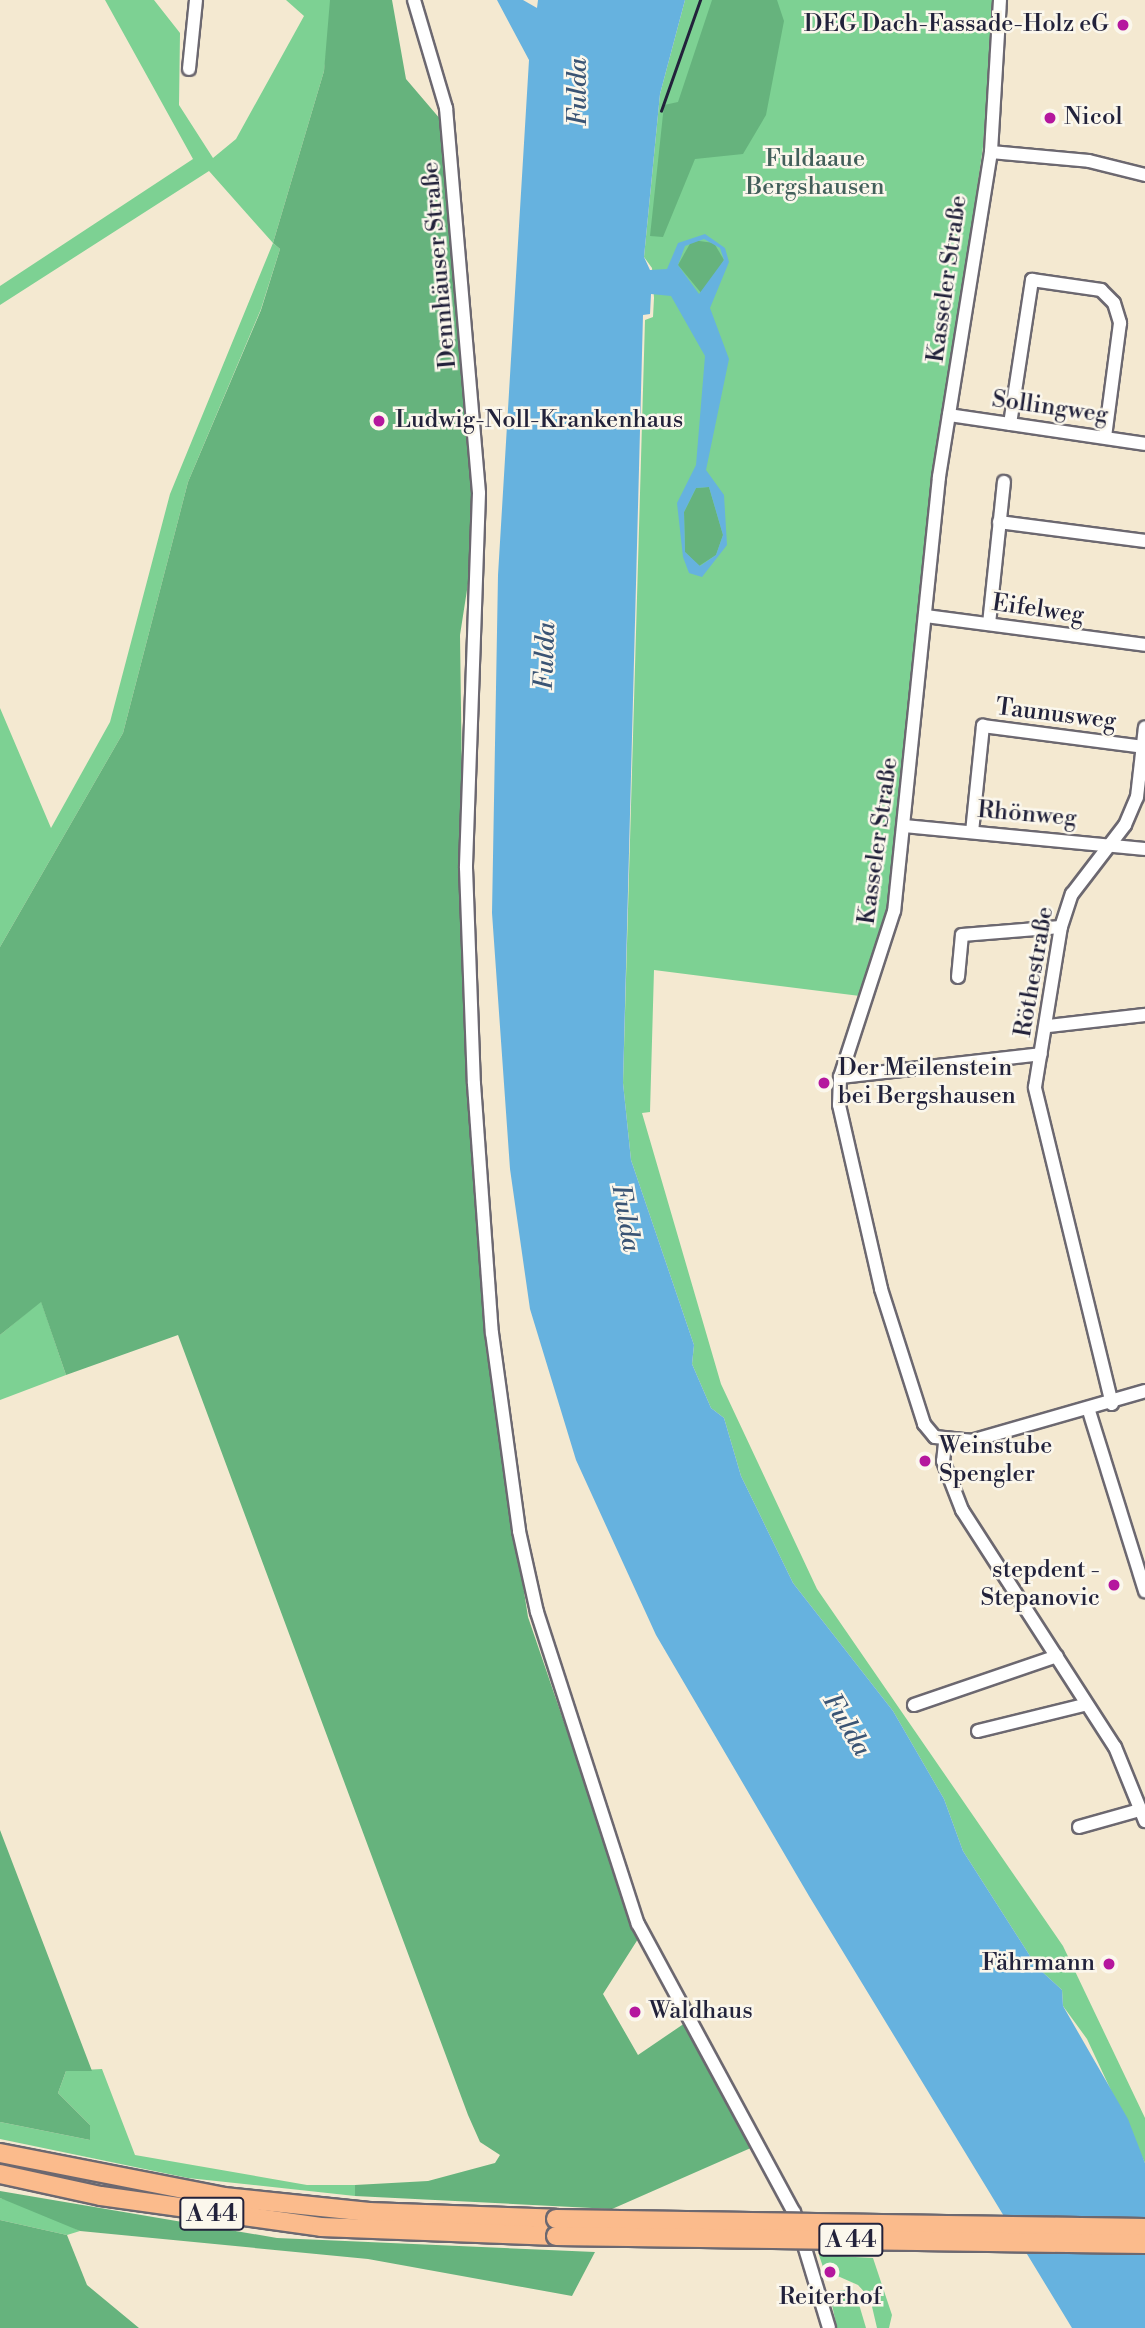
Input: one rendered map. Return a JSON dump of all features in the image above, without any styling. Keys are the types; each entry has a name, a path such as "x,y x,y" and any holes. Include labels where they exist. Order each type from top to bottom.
{"highway":[{"name":"A 44","path":"0,2153 236,2198 369,2212 556,2227 1145,2245"},
{"name":"A 44","path":"0,2174 101,2196 321,2227 1145,2228"}],"street":[{"path":"189,69 196,0"},
{"name":"Dennhäuser Straße","path":"414,0 446,108 480,531 466,869 492,1332 537,1612 638,1924 794,2212 829,2328"},
{"name":"Kasseler Straße","path":"945,1443 924,1424 881,1289 839,1105 840,1077 890,925 905,826 949,415 991,152 1000,0"},
{"path":"991,152 1088,161 1145,175"},
{"path":"1010,424 1035,280 1101,290 1114,303 1120,323 1105,437"},
{"name":"Sollingweg","path":"949,415 1145,444"},
{"path":"989,624 1004,482"},
{"path":"999,522 1145,541"},
{"name":"Eifelweg","path":"926,616 1145,645"},
{"name":"Taunusweg","path":"972,832 983,726 1144,747"},
{"name":"Röthestraße","path":"1112,1404 1035,1087 1048,1026 1061,927 1072,894 1110,844 1136,797 1145,727"},
{"name":"Rhönweg","path":"905,826 1145,849"},
{"path":"958,977 962,934 1061,927"},
{"path":"1048,1026 1145,1016"},
{"path":"840,1077 1041,1054"},
{"path":"1079,1827 1143,1816 1115,1748 1084,1705 1057,1656 962,1510 943,1461 945,1443 1089,1411 1145,1391"},
{"path":"1089,1411 1145,1591"},
{"path":"914,1704 1057,1656"},
{"path":"978,1731 1084,1705"}],"green space":[{"path":"105,0 154,0 180,33 179,105 213,158 236,139 304,16 286,0 330,0 333,5 324,71 273,243 209,171 0,305 0,286 193,159"},
{"path":"330,0 392,0 406,79 441,120 457,241 476,532 460,635 466,1074 486,1349 528,1617 638,1939 603,1994 638,2055 685,2023 753,2147 612,2209 355,2196 355,2185 428,2181 495,2163 500,2155 480,2142 468,2115 178,1335 66,1375 41,1302 0,1335 0,947 123,733 188,482 261,310 280,249 273,243 324,71"},
{"name":"Fuldaaue Bergshausen","path":"685,0 994,0 983,147 933,497 891,899 860,996 654,970 650,1112 642,1113 721,1384 817,1589 1063,1946 1145,2118 1145,2163 1087,2039 1063,2006 1062,1990 1037,1967 963,1851 944,1799 893,1711 793,1583 741,1476 724,1418 711,1408 692,1364 694,1345 631,1160 623,1083 645,320 653,317 654,298 652,268 644,257 660,94"},
{"path":"712,0 777,0 784,21 766,115 743,154 695,159 663,237 650,236 664,105 678,102"},
{"path":"692,240 714,243 724,260 702,294 678,265"},
{"path":"273,243 280,249 261,309 188,482 123,733 0,947 0,708 51,828 110,722 170,494"},
{"path":"709,487 723,535 716,555 699,566 685,552 684,512 696,488"},
{"path":"41,1301 66,1375 0,1400 0,1335"},
{"path":"0,1830 92,2071 66,2071 58,2093 90,2125 90,2140 0,2122"},
{"path":"102,2069 135,2155 307,2185 355,2185 355,2196 188,2178 0,2139 0,2122 90,2140 90,2125 58,2093 66,2071"},
{"path":"0,2191 277,2238 595,2252 572,2296 368,2259 80,2231 0,2198"},
{"path":"0,2198 40,2210 80,2231 67,2235 0,2220"},
{"path":"0,2220 67,2235 87,2285 139,2328 0,2328"},
{"path":"819,2255 873,2258 892,2315 889,2328 877,2328 870,2298 858,2285 824,2270"},
{"path":"845,2290 858,2301 866,2328 837,2328 831,2300 835,2291"}],"water":[{"name":"Fulda","path":"497,0 523,0 537,8 538,0 685,0 660,94 644,257 650,270 667,269 678,243 705,234 725,248 729,262 710,308 729,359 706,470 724,495 727,545 702,577 689,573 683,557 677,503 696,465 705,356 671,296 651,294 650,314 643,315 623,1083 631,1160 694,1345 692,1364 711,1408 724,1418 741,1476 793,1583 893,1711 944,1799 963,1851 1037,1967 1062,1990 1063,2006 1128,2119 1145,2163 1145,2328 1072,2328 809,1896 656,1635 576,1460 530,1309 510,1169 492,913 498,575 529,60","holes":["704,239 720,248 724,260 699,294 678,265 685,246","709,487 723,535 716,555 700,566 685,552 684,512 696,488"]}],"railway":[{"path":"661,111 700,0"}],"place":[{"name":"DEG Dach-Fassade-Holz eG","path":"1123,25"},
{"name":"Nicol","path":"1050,118"},
{"name":"Ludwig-Noll-Krankenhaus","path":"379,421"},
{"name":"Der Meilenstein bei Bergshausen","path":"824,1083"},
{"name":"Weinstube Spengler","path":"925,1461"},
{"name":"stepdent - Stepanovic","path":"1114,1585"},
{"name":"Fährmann","path":"1109,1964"},
{"name":"Waldhaus","path":"635,2012"},
{"name":"Reiterhof","path":"830,2272"}]}
